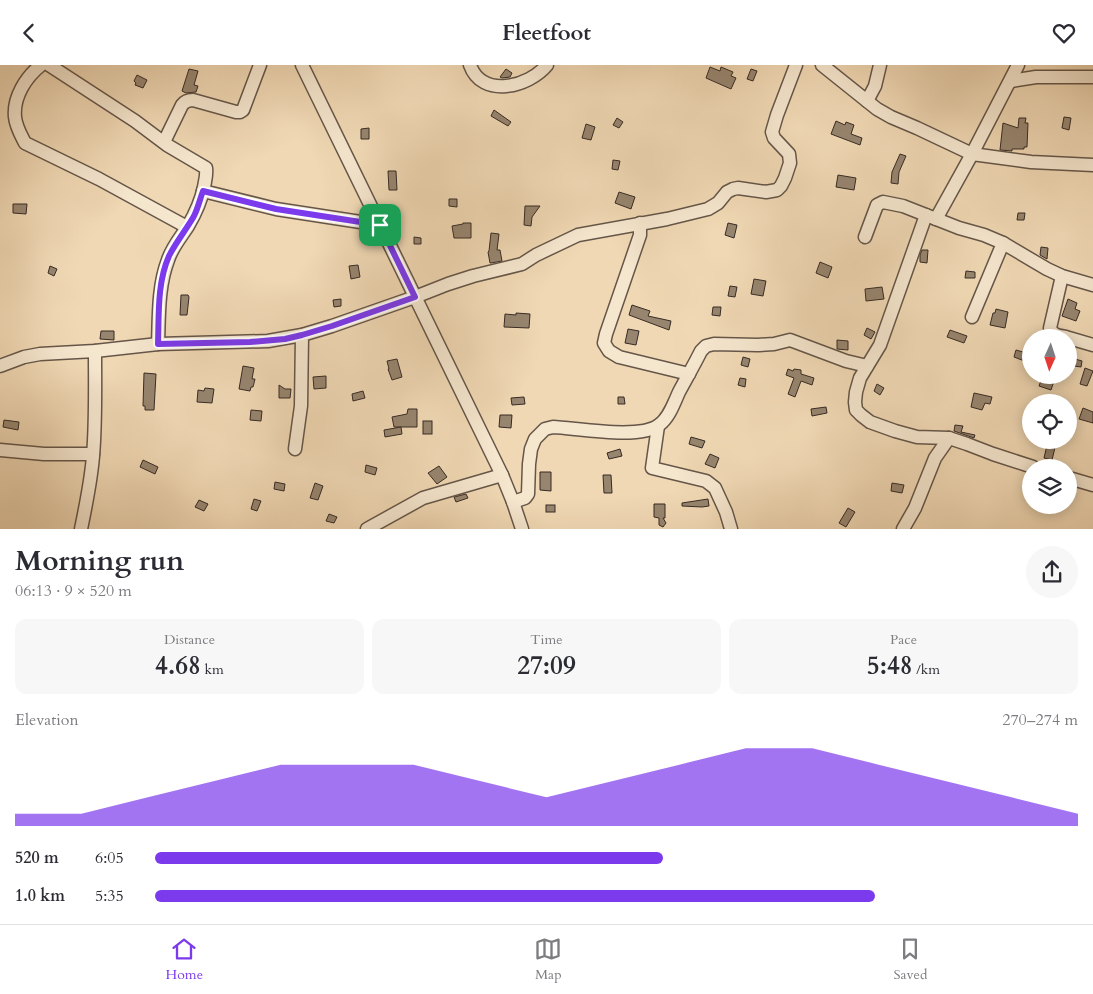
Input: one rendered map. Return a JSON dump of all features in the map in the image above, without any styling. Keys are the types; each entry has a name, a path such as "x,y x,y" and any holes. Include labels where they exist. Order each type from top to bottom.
{"street":[{"path":"41,65 35,69 23,85 16,99 15,116 25,143 99,179 187,227"},
{"path":"49,65 135,121 167,145 206,168 207,174 203,191 195,214 172,251 164,271 160,301 158,344"},
{"path":"164,142 182,105 188,100 236,112 243,110 260,65"},
{"path":"302,65 502,475 522,529"},
{"path":"470,65 475,74 484,82 498,86 512,86 525,82 542,72 547,65"},
{"path":"0,366 24,357 40,354 95,351 158,344 268,341 302,335 448,284 522,264 536,255 578,235 666,219 708,209 718,203 727,192 733,189 766,192 777,190 785,178 790,163 789,154 774,138 772,132 796,65"},
{"path":"822,65 877,109 972,154 1031,162 1093,165"},
{"path":"867,101 875,86 880,65"},
{"path":"1018,65 972,154 931,217 880,345 860,378 855,401 856,409 870,422 917,437 949,439 1022,463"},
{"path":"1010,81 1036,77 1093,77"},
{"path":"203,191 276,209 380,225"},
{"path":"865,237 877,205 884,202 903,206 959,228 984,235 1003,243 1046,269 1093,285"},
{"path":"640,223 640,235 604,343 609,351 619,357 689,374"},
{"path":"972,317 1003,243"},
{"path":"1050,329 1062,276"},
{"path":"295,449 301,406 302,335"},
{"path":"513,502 525,498 528,494 531,449 535,439 545,429 558,427 613,433 638,431 658,426 664,420 701,351 706,346 714,344 774,344 790,340 855,364 867,366"},
{"path":"1078,341 1093,345"},
{"path":"81,529 90,484 93,455 95,351"},
{"path":"658,426 652,468 706,481 715,488 726,512 731,529"},
{"path":"903,529 915,508 935,458 949,439"},
{"path":"0,449 64,455 93,455"},
{"path":"367,529 423,498 502,475"},
{"path":"1077,480 1093,485"}],"building":[{"path":"710,67 720,71 721,67 733,72 731,76 736,78 731,89 706,78"},
{"path":"189,69 198,71 194,85 198,86 196,92 186,93 182,91"},
{"path":"506,69 512,73 510,77 500,77"},
{"path":"751,69 757,71 753,81 747,79"},
{"path":"137,75 147,80 143,88 135,85 134,81"},
{"path":"494,110 511,122 508,126 491,116"},
{"path":"1064,117 1071,118 1069,130 1062,128"},
{"path":"617,118 623,122 619,128 613,125"},
{"path":"1019,118 1026,118 1025,123 1028,123 1027,147 1024,147 1024,149 1012,149 1012,151 1000,150 1003,123 1018,128"},
{"path":"836,121 845,125 846,122 854,125 851,134 862,138 860,145 831,134"},
{"path":"586,124 595,127 591,140 582,138"},
{"path":"369,128 369,139 361,139 361,129"},
{"path":"900,154 906,156 899,172 898,184 891,183 892,172"},
{"path":"613,160 620,161 618,170 612,169"},
{"path":"388,171 396,171 397,190 389,190"},
{"path":"838,175 856,178 854,190 836,187"},
{"path":"619,192 635,197 631,209 615,203"},
{"path":"449,199 457,199 457,207 449,206"},
{"path":"13,204 27,204 26,214 13,213"},
{"path":"525,206 540,206 532,217 531,226 524,225"},
{"path":"1018,213 1025,213 1024,220 1017,220"},
{"path":"471,223 471,238 454,238 452,226"},
{"path":"728,223 737,225 734,238 725,235"},
{"path":"491,233 499,234 497,250 500,250 502,261 490,263 488,252"},
{"path":"414,237 421,238 421,244 414,244"},
{"path":"1041,247 1048,248 1047,259 1040,255"},
{"path":"922,250 928,250 927,263 920,262"},
{"path":"820,262 832,267 828,278 816,273"},
{"path":"358,265 360,277 351,279 349,266"},
{"path":"50,266 57,269 54,276 48,273"},
{"path":"966,271 975,272 975,278 965,278"},
{"path":"754,279 766,281 763,296 751,294"},
{"path":"730,286 737,287 735,297 728,296"},
{"path":"882,287 884,299 866,301 865,289"},
{"path":"181,295 188,295 189,297 187,315 180,315"},
{"path":"341,299 341,306 334,307 333,300"},
{"path":"1068,299 1077,303 1075,309 1080,311 1076,321 1062,316"},
{"path":"632,305 650,311 648,316 671,321 669,330 629,315"},
{"path":"713,307 721,307 720,316 712,315"},
{"path":"996,309 1008,312 1005,328 990,325"},
{"path":"516,313 530,314 529,328 504,327 505,314 516,315"},
{"path":"867,328 875,332 871,339 864,335"},
{"path":"628,329 639,331 636,345 625,343"},
{"path":"950,330 967,336 964,343 947,337"},
{"path":"101,331 114,331 114,340 100,339"},
{"path":"837,340 848,341 848,350 837,349"},
{"path":"1016,350 1022,352 1022,360 1014,357"},
{"path":"743,357 750,359 748,367 741,365"},
{"path":"397,359 402,377 392,380 387,361"},
{"path":"1078,360 1082,361 1081,367 1078,367"},
{"path":"243,366 254,368 252,379 255,379 250,391 239,389"},
{"path":"1085,368 1093,371 1087,386 1080,384"},
{"path":"788,369 793,371 794,369 801,370 801,374 814,378 812,385 801,381 795,397 788,394 794,378 786,375"},
{"path":"144,373 156,374 154,410 145,410 145,406 143,406"},
{"path":"326,376 326,388 314,389 313,377"},
{"path":"740,378 746,379 745,387 738,385"},
{"path":"877,384 884,388 880,395 874,391"},
{"path":"1040,384 1053,384 1051,390 1039,386"},
{"path":"279,385 285,389 291,389 290,398 279,398"},
{"path":"205,388 214,389 212,403 197,402 198,390 204,391"},
{"path":"363,391 365,398 353,401 352,394"},
{"path":"974,393 992,397 990,404 985,403 982,410 971,407"},
{"path":"524,397 525,404 512,405 511,398"},
{"path":"618,397 624,397 625,404 618,404"},
{"path":"826,407 827,413 812,416 811,409"},
{"path":"1083,408 1093,412 1093,423 1079,419"},
{"path":"408,409 417,409 417,427 394,427 392,417 407,414"},
{"path":"251,410 262,411 261,421 250,420"},
{"path":"500,415 512,415 511,428 499,427"},
{"path":"4,420 19,422 18,430 3,427"},
{"path":"423,421 432,421 432,434 423,434"},
{"path":"955,425 963,426 961,432 975,435 974,438 954,431"},
{"path":"401,427 402,434 385,437 384,430"},
{"path":"691,437 705,441 702,448 689,444"},
{"path":"620,449 622,456 609,459 607,453"},
{"path":"1046,449 1055,449 1052,459 1044,458"},
{"path":"710,454 719,458 715,468 705,464"},
{"path":"143,460 158,467 155,474 140,467"},
{"path":"366,465 377,468 375,475 365,472"},
{"path":"439,466 447,477 437,484 428,473"},
{"path":"540,472 551,472 551,491 540,490"},
{"path":"603,475 611,475 612,493 604,493"},
{"path":"275,482 285,484 284,491 274,489"},
{"path":"315,483 323,486 318,500 310,498"},
{"path":"892,483 904,485 902,493 891,491"},
{"path":"466,494 468,498 456,502 454,497"},
{"path":"254,499 261,501 257,511 251,509"},
{"path":"708,499 709,506 682,506 682,503"},
{"path":"199,500 208,504 204,511 195,507"},
{"path":"654,504 665,504 665,518 663,518 666,523 663,527 659,525 659,518 654,517"},
{"path":"546,505 555,505 555,512 546,512"},
{"path":"848,508 855,512 846,527 839,523"},
{"path":"329,514 337,517 334,523 326,521"}],"route":[{"path":"203,191 276,209 380,225 415,297 332,326 285,339 250,342 158,344 160,301 164,271 174,246 195,214 203,191"}]}
